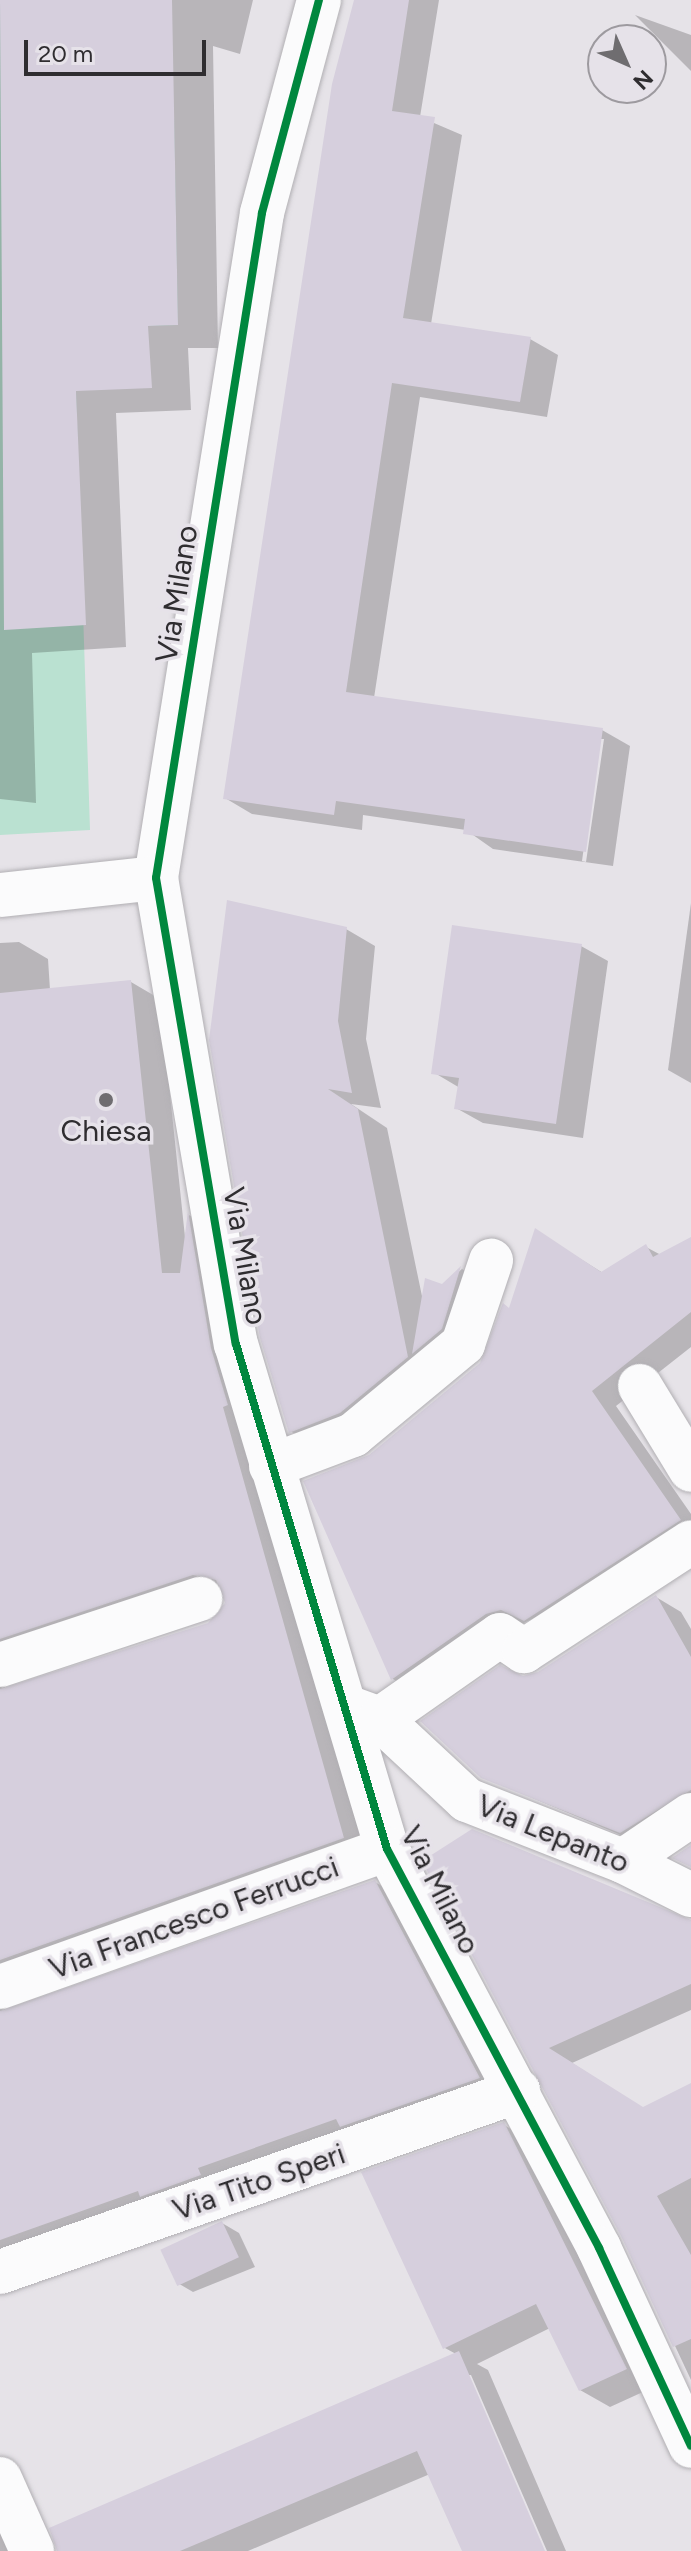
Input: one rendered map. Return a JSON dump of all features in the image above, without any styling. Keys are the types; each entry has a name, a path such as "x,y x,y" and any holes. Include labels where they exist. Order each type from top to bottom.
{"street":[{"name":"Via Milano","path":"319,0 262,213 156,878 236,1344 271,1466 363,1713 387,1849 518,2091 691,2446"},
{"path":"0,895 156,878"},
{"path":"271,1466 353,1435 463,1344 491,1261"},
{"path":"640,1386 691,1470"},
{"path":"363,1713 500,1635 524,1651 691,1542"},
{"path":"0,1665 200,1599"},
{"name":"Via Lepanto","path":"363,1713 467,1800 623,1861 691,1895"},
{"path":"623,1861 691,1815"},
{"name":"Via Francesco Ferrucci","path":"0,1987 387,1849"},
{"name":"Via Tito Speri","path":"0,2272 518,2091"},
{"path":"0,2479 32,2551"}],"green space":[{"path":"0,0 139,118 174,116 178,325 148,326 76,391 90,830 0,835"}],"building":[{"path":"0,0 172,0 178,325 148,326 152,388 76,391 86,625 4,630"},
{"path":"354,0 409,0 392,111 435,117 403,318 531,337 520,402 392,383 346,692 603,728 586,852 463,834 465,819 336,801 334,815 223,799 332,84"},
{"path":"227,900 347,927 338,1021 352,1093 328,1089 358,1109 408,1357 340,1413 289,1433 260,1338 209,1040"},
{"path":"452,925 582,944 556,1124 454,1109 459,1078 431,1074"},
{"path":"131,980 162,1273 180,1273 188,1211 211,1348 228,1405 223,1407 344,1838 0,1960 0,1689 208,1623 225,1603 216,1580 193,1575 0,1639 0,993"},
{"path":"535,1228 601,1272 646,1244 653,1257 691,1237 691,1312 592,1391 681,1520 524,1621 501,1610 486,1614 391,1680 303,1481 369,1455 480,1363 503,1303 509,1308"},
{"path":"461,1266 442,1329 412,1354 425,1278 442,1284"},
{"path":"656,1595 691,1657 691,1790 620,1833 481,1778 420,1721 500,1665 523,1676 538,1672"},
{"path":"472,1829 691,1920 691,1984 549,2048 643,2107 691,2083 691,2178 657,2196 691,2255 691,2339 673,2347 621,2236 422,1861"},
{"path":"691,1845 691,1867 672,1858"},
{"path":"375,1880 480,2078 340,2127 336,2119 198,2168 201,2175 140,2197 138,2191 0,2240 0,2011"},
{"path":"504,2122 627,2369 579,2391 536,2304 443,2349 361,2172"},
{"path":"222,2221 239,2257 177,2286 160,2250"},
{"path":"459,2351 545,2551 462,2551 417,2451 180,2551 57,2551 49,2528"}],"cycle path":[{"path":"319,0 262,213 156,878 236,1344 387,1849 599,2248 691,2446"}],"place":[{"name":"Chiesa","path":"106,1100"}]}
